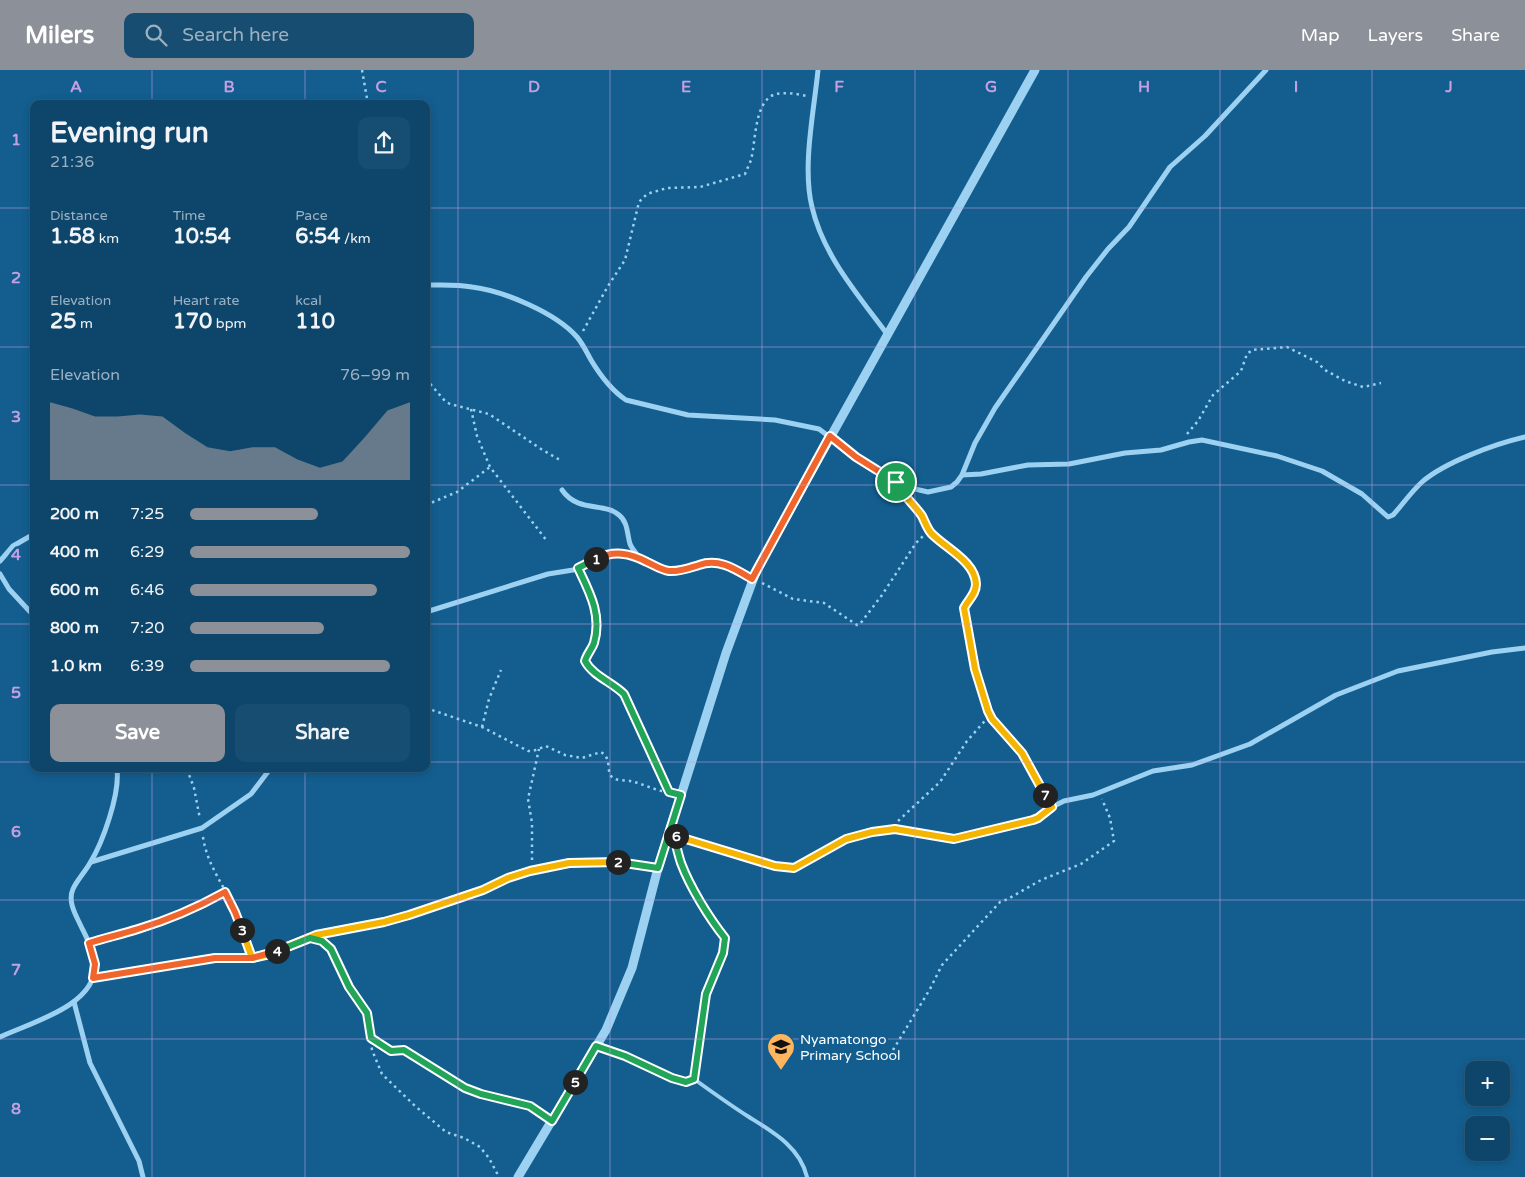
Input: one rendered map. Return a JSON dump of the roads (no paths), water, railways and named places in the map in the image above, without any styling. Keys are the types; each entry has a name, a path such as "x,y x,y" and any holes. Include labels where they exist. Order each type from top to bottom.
{"street":[{"path":"818,70 808,162 811,206 820,234 828,250 886,334"},
{"path":"518,1177 606,1030 632,968 658,868 671,836 681,795 726,653 752,579 886,334 927,265 1035,70"},
{"path":"430,285 453,284 501,294 531,305 562,322 579,338 603,379 626,400 688,415 764,419 819,429 856,457 896,482 915,490 928,492 951,486 957,482 984,426 1090,271 1129,227 1170,167 1210,131 1266,70"},
{"path":"962,475 980,474 1028,465 1069,464 1125,453 1160,450 1202,440 1277,456 1322,471 1362,494 1388,517 1393,515 1417,486 1432,475 1496,445 1525,437"},
{"path":"562,490 568,497 582,505 612,511 621,516 631,546 640,559"},
{"path":"0,561 13,546 30,536"},
{"path":"430,611 540,576 578,568 600,557 614,554 626,554 668,571 678,571 701,564 721,563 752,579"},
{"path":"0,574 9,589 30,612"},
{"path":"671,836 775,866 794,868 846,839 890,829 947,838 962,838 1033,820 1064,801 1100,793 1152,771 1192,765 1250,744 1336,695 1398,671 1492,652 1525,648"},
{"path":"0,1037 54,1014 74,1002 84,993 93,978 95,964 89,943 73,910 71,901 72,890 91,862 105,831 114,800 118,772"},
{"path":"91,862 202,828 251,794 268,772"},
{"path":"93,978 215,958 252,958 270,954 332,931 384,922 409,915 483,890 508,878 533,870 591,861 625,862 658,868"},
{"path":"74,1002 80,1031 90,1063 139,1162 143,1177"}],"lane":[{"path":"596,1046 625,1056 672,1078 686,1082 694,1079 749,1117 770,1129 797,1154 807,1177"}],"place":[{"name":"Nyamatongo Primary School","path":"781,1071"}]}
